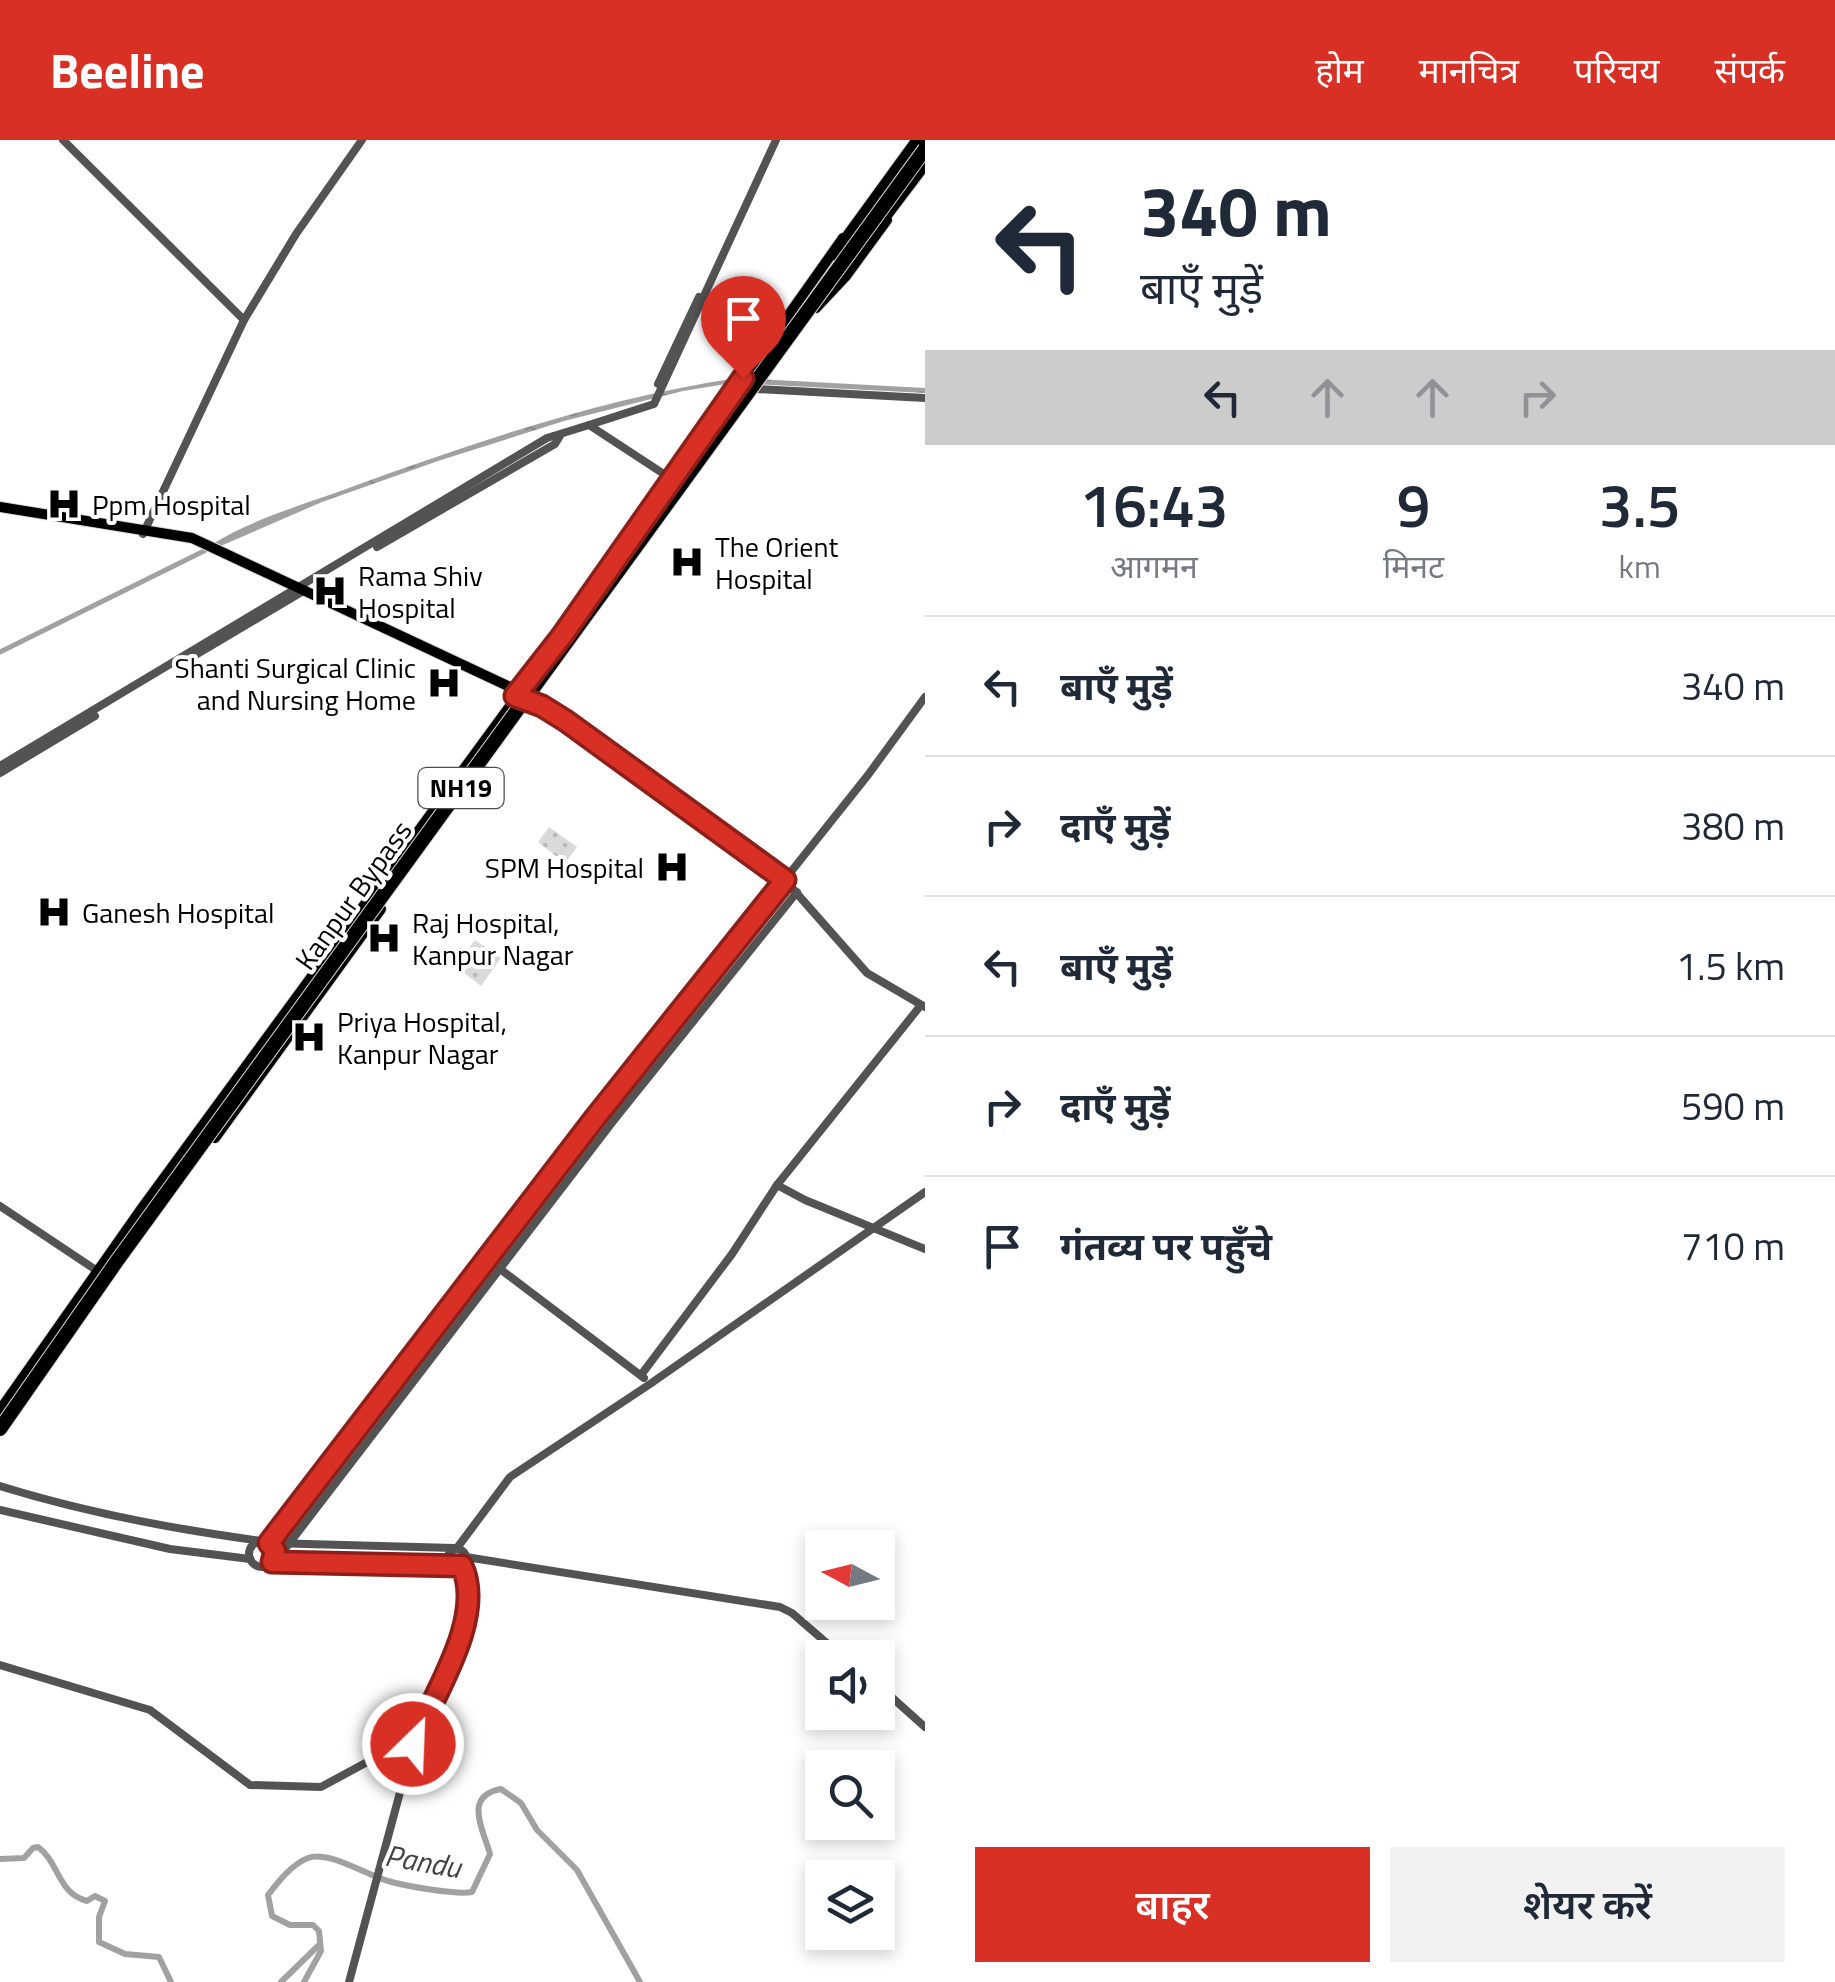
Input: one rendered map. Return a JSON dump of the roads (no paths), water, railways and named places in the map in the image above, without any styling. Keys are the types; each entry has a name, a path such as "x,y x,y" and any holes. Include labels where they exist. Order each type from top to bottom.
{"highway":[{"path":"840,261 848,239 920,140"},
{"name":"Kanpur Bypass","path":"0,1429 117,1261 840,261 920,140"},
{"name":"Kanpur Bypass","path":"0,1420 99,1277 925,149"},
{"path":"840,261 858,251 922,168"}],"main road":[{"path":"0,1410 506,710 513,689 920,140"},
{"path":"0,1440 759,385 811,314 846,276 922,168"},
{"path":"0,509 192,543 531,700"}],"street":[{"path":"63,140 244,320"},
{"path":"144,532 244,320 296,234 362,140"},
{"path":"0,769 547,438 589,425 657,394 676,364 774,140"},
{"path":"759,385 925,398"},
{"path":"589,425 670,478"},
{"path":"250,1558 251,1548 267,1542 925,696"},
{"path":"531,700 785,880 867,973 923,1006 778,1186 641,1375"},
{"path":"274,1562 654,1070 797,892"},
{"path":"778,1186 869,1231 925,1249"},
{"path":"449,1564 448,1553 456,1548 510,1477 925,1192"},
{"path":"0,1206 112,1280"},
{"path":"500,1269 650,1384"},
{"path":"0,1486 90,1512 176,1530 289,1544 456,1548"},
{"path":"0,1510 170,1549 250,1558 260,1567 274,1562 420,1566 464,1561 782,1607 822,1640"},
{"path":"267,1542 275,1551 274,1562"},
{"path":"350,1982 413,1744 467,1615 470,1588 464,1561 456,1548"},
{"path":"0,1665 150,1710 250,1785 321,1787 398,1745 413,1744"},
{"path":"895,1701 925,1727"}],"water":[{"path":"737,378 925,388 925,393 732,383 683,391 564,421 438,461 322,502 216,548 211,545 277,514 490,439 637,397"}],"waterway":[{"path":"0,652 210,548"},
{"name":"Pandu","path":"304,1982 321,1951 319,1931 313,1925 290,1925 272,1916 268,1895 296,1864 316,1856 326,1857 396,1883 472,1892 490,1854 480,1824 479,1806 489,1793 501,1789 521,1803 537,1830 577,1870 640,1982"},
{"path":"0,1859 24,1858 38,1847 70,1892 87,1901 95,1896 105,1901 99,1917 99,1942 125,1954 159,1957 171,1982"},
{"path":"281,1982 319,1945"}],"place":[{"name":"Ppm Hospital","path":"64,504"},
{"name":"The Orient Hospital","path":"687,562"},
{"name":"Rama Shiv Hospital","path":"330,591"},
{"name":"Shanti Surgical Clinic and Nursing Home","path":"444,683"},
{"name":"SPM Hospital","path":"672,867"},
{"name":"Ganesh Hospital","path":"54,912"},
{"name":"Raj Hospital, Kanpur Nagar","path":"384,938"},
{"name":"Priya Hospital, Kanpur Nagar","path":"309,1037"}]}
